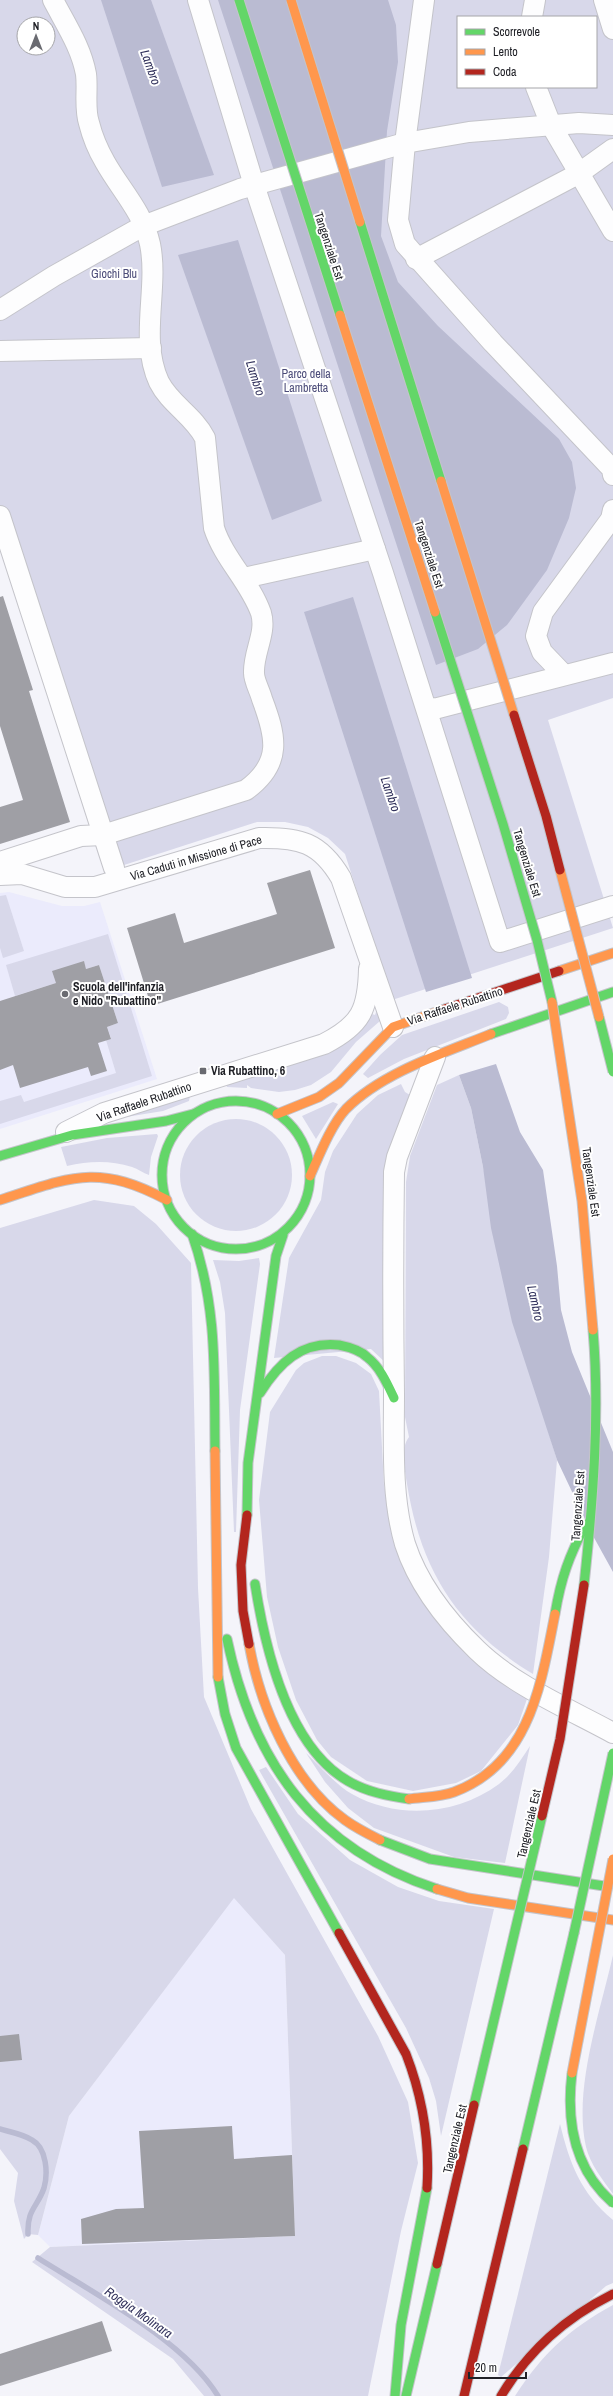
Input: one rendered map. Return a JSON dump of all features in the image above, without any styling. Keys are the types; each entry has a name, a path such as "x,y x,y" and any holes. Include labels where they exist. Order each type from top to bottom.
{"main road":[{"name":"Tangenziale Est","path":"239,0 503,824 537,940 551,996 582,1201 595,1353 591,1516 582,1603 560,1739 406,2396"},
{"path":"291,0 546,816 613,1072"},
{"name":"Via Raffaele Rubattino","path":"277,1114 319,1097 340,1083 393,1026 613,953"},
{"name":"Via Raffaele Rubattino","path":"310,1176 322,1148 346,1110 360,1096 380,1082 435,1057 508,1028 613,992"},
{"name":"Via Raffaele Rubattino","path":"0,1156 51,1140 83,1133 161,1122 224,1103 242,1102 260,1106 277,1114 291,1126 301,1140 308,1158 310,1176 309,1189 303,1206 283,1235 256,1246 237,1249 210,1244 192,1234 175,1216 167,1200 163,1173 167,1150 178,1130 198,1112"},
{"path":"0,1200 64,1180 82,1176 102,1175 142,1185 167,1200"},
{"path":"192,1234 205,1269 211,1294 213,1321 218,1681 225,1714 236,1748 406,2054 414,2073 424,2111 427,2155 427,2191 400,2326 395,2396"},
{"path":"283,1235 276,1256 248,1463 247,1524 241,1565 243,1611 259,1684 273,1725 291,1758 317,1794 346,1820 383,1842 430,1859 613,1888"},
{"path":"257,1397 272,1374 288,1357 307,1346 329,1343 352,1348 369,1357 381,1371 394,1398"},
{"path":"254,1575 266,1647 298,1726 315,1752 332,1770 354,1784 380,1795 409,1799 434,1799 460,1792 484,1780 503,1763 534,1710 564,1570 570,1552 591,1516"},
{"path":"247,1524 252,1561"},
{"path":"217,1593 236,1677 252,1724 276,1770 304,1806 337,1838 374,1862 419,1884 449,1893 613,1920"},
{"path":"464,2396 587,1876 613,1753"},
{"path":"613,1859 579,2031 574,2062 571,2112 572,2129 581,2160 598,2188 613,2203"},
{"path":"501,2396 520,2366 546,2338 576,2313 613,2294"}],"street":[{"path":"0,862 81,836 103,835 246,790 260,780 272,755 273,727 254,674 263,628 261,613 244,578 217,539 214,528 205,438 199,427 174,403 159,382 151,348 152,264 150,243 127,193 105,161 88,122 86,77 82,55 53,0"},
{"path":"198,0 260,183 500,942 613,906"},
{"path":"424,0 405,143 398,220 405,244 416,259 519,372 612,468 613,475"},
{"path":"532,16 535,0"},
{"path":"604,0 613,29"},
{"path":"536,88 551,125 578,174 613,231"},
{"path":"0,310 54,276 143,226 260,183 405,143 469,132 579,122 613,125"},
{"path":"416,259 578,174 613,149"},
{"path":"0,351 151,348"},
{"path":"564,675 542,652 536,636 543,612 611,520 613,510"},
{"path":"0,516 114,868"},
{"path":"244,578 375,549"},
{"path":"427,709 438,708 613,663"},
{"name":"Via Caduti in Missione di Pace","path":"0,875 22,874 65,887 95,887 259,838 281,837 300,840 317,848 330,860 341,878 393,1026"},
{"name":"Via Raffaele Rubattino","path":"51,1140 104,1113 324,1044 341,1035 354,1025 364,1008 368,984 369,961"},
{"path":"435,1057 397,1157 394,1172 394,1456 398,1509 405,1543 416,1571 432,1598 477,1651 510,1676 613,1733"}],"shaded area":[{"name":"Scuola dell'infanzia e Nido \"Rubattino\"","path":"9,892 62,906 84,906 100,902 157,1079 0,1129 0,893"},
{"path":"234,1897 285,1955 295,2236 50,2247 38,2235 69,2116"}],"green space":[{"name":"Parco della Lambretta","path":"0,0 611,0 613,6 613,698 548,720 613,928 392,1000 345,854 328,838 308,827 285,822 257,822 121,866 0,541"},
{"path":"6,895 24,951 3,958 0,948 0,896"},
{"path":"108,934 152,1076 0,1124 0,1101 21,1095 24,1102 116,1073 106,1040 111,1038 107,1027 118,1023 99,965 86,969 84,962 56,983 15,996 6,965"},
{"path":"380,1002 380,1021 356,1042 331,1072 311,1085 295,1090 279,1092 251,1088 247,1085 247,1088 227,1087 226,1084 369,1013 375,1015"},
{"path":"499,1002 508,1007 509,1013 506,1019 404,1059 368,1078 363,1074 380,1055 402,1035"},
{"path":"459,1075 471,1108 483,1167 541,1408 557,1460 549,1557 533,1674 506,1656 483,1637 463,1617 447,1594 433,1570 422,1544 413,1515 404,1466 405,1447 409,1437 405,1417 406,1182 410,1156 437,1085"},
{"path":"401,1084 405,1092 415,1098 404,1123 388,1365 371,1349 274,1358 289,1258 321,1200 325,1172 333,1151 357,1114 378,1095"},
{"path":"190,1096 189,1101 163,1111 126,1117 160,1103"},
{"path":"333,1102 338,1104 316,1139 302,1116"},
{"path":"236,1119 257,1123 275,1136 288,1154 292,1175 288,1196 275,1214 257,1227 236,1231 215,1227 197,1214 184,1196 180,1175 184,1154 197,1136 215,1123"},
{"path":"157,1134 158,1136 151,1157 149,1175 132,1167 108,1162 91,1162 67,1166 61,1147 107,1138"},
{"path":"94,1200 134,1206 156,1224 191,1263 198,1588 204,1697 251,1809 378,2036 408,2102 418,2163 401,2231 368,2396 204,2396 173,2359 32,2262 50,2247 295,2236 285,1955 234,1898 69,2116 38,2235 28,2234 24,2239 14,2201 18,2173 0,2149 0,1228"},
{"path":"259,1258 260,1264 240,1410 236,1532 234,1532 225,1313 220,1282 213,1260 239,1261"},
{"path":"322,1356 336,1356 356,1363 371,1374 379,1391 384,1485 392,1525 406,1565 528,1696 518,1725 481,1771 456,1783 413,1791 367,1781 331,1757 317,1740 296,1700 278,1647 267,1597 259,1500 270,1412 296,1370 304,1363"},
{"path":"530,1746 505,1863 454,1857 374,1828 348,1808 325,1782 306,1753 334,1781 352,1794 388,1808 427,1810 446,1808 483,1794 499,1784 508,1776 520,1762"},
{"path":"266,1767 298,1814 350,1860 398,1887 439,1901 494,1909 441,2136 436,2101 429,2078 406,2028 259,1770"},
{"path":"613,1955 613,2194 590,2160 586,2147 583,2124 583,2101 585,2076 595,2026"},
{"path":"560,2124 572,2165 584,2188 592,2199 613,2220 613,2283 606,2286 501,2377 498,2375"},
{"path":"613,2305 613,2396 515,2396 546,2355 583,2323"}],"water":[{"name":"Lambro","path":"101,0 151,0 214,175 162,187"},
{"path":"218,0 388,0 396,25 398,62 387,131 381,236 398,282 438,326 559,439 572,462 576,488 569,518 547,570 507,625 478,649 436,665"},
{"name":"Lambro","path":"238,240 322,501 272,520 178,255"},
{"name":"Lambro","path":"353,597 472,978 426,992 304,612"},
{"name":"Lambro","path":"496,1064 520,1132 543,1170 557,1266 561,1310 572,1352 613,1452 613,1572 592,1534 557,1460 512,1322 491,1228 483,1167 471,1108 459,1075"}],"building":[{"path":"3,596 33,690 29,691 70,822 0,844 0,807 23,800 0,726 0,597"},
{"path":"310,870 335,948 151,1006 127,928 175,913 184,943 277,914 267,883"},
{"path":"84,961 86,969 99,965 118,1023 107,1027 111,1039 98,1043 107,1071 91,1076 88,1067 20,1088 13,1065 0,1070 0,1001 56,983 52,971"},
{"path":"19,2034 22,2060 0,2062 0,2036"},
{"path":"232,2126 234,2159 292,2155 295,2236 82,2244 81,2219 116,2209 144,2208 139,2131"},
{"path":"102,2321 112,2351 0,2386 0,2354"}],"waterway":[{"name":"Roggia Molinara","path":"0,2129 32,2140 41,2149 45,2162 46,2176 44,2188 29,2219 28,2234"},
{"name":"Roggia Molinara","path":"38,2258 110,2302 161,2337 203,2375 218,2396"}],"traffic: fast":[{"path":"239,0 340,315"},
{"path":"360,222 441,481"},
{"path":"435,612 503,824 537,940 552,1002"},
{"path":"491,1034 613,992"},
{"path":"599,1017 613,1072"},
{"path":"236,1101 250,1103 271,1110 283,1118 293,1128 304,1147 310,1175 308,1189 301,1210 293,1222 283,1232 264,1243 236,1249 222,1247 201,1240 189,1232 179,1222 168,1203 162,1175 164,1161 171,1140 179,1128 189,1118 208,1107 236,1101"},
{"path":"0,1156 72,1135 166,1121 193,1114"},
{"path":"192,1234 206,1288 213,1341 215,1451"},
{"path":"247,1515 248,1463 276,1256 283,1235"},
{"path":"584,1585 593,1490 596,1426 593,1330"},
{"path":"260,1393 275,1372 292,1356 313,1347 339,1345 358,1351 372,1361 383,1376 394,1398"},
{"path":"555,1614 566,1568 586,1524"},
{"path":"255,1584 265,1637 282,1693 294,1720 309,1744 327,1765 348,1781 378,1793 409,1799"},
{"path":"227,1639 238,1683 253,1724 272,1762 296,1795 323,1825 356,1850 394,1872 437,1889"},
{"path":"218,1677 225,1714 236,1748 339,1933"},
{"path":"574,1933 613,1753"},
{"path":"474,2105 542,1816"},
{"path":"380,1840 430,1859 604,1886"},
{"path":"523,2149 574,1933"},
{"path":"572,2073 570,2109 572,2127 581,2160 589,2175 600,2190 613,2203"},
{"path":"395,2396 401,2325 427,2188"},
{"path":"406,2396 437,2264"}],"traffic: slow":[{"path":"291,0 360,222"},
{"path":"340,315 435,612"},
{"path":"441,481 514,715"},
{"path":"560,870 599,1017"},
{"path":"559,971 613,953"},
{"path":"552,1002 582,1201 593,1330"},
{"path":"277,1114 319,1097 339,1083 393,1027 445,1009"},
{"path":"310,1176 335,1123 346,1109 361,1096 396,1074 434,1056 491,1034"},
{"path":"0,1200 46,1185 66,1180 84,1178 102,1178 121,1181 143,1188 167,1200"},
{"path":"215,1451 218,1677"},
{"path":"409,1799 449,1794 480,1779 500,1762 516,1742 528,1719 537,1694 555,1614"},
{"path":"249,1644 254,1668 270,1717 294,1764 309,1785 326,1804 349,1823 380,1840"},
{"path":"572,2073 613,1859"},
{"path":"437,1889 468,1898 613,1920"}],"traffic: jam":[{"path":"514,715 546,816 560,870"},
{"path":"445,1009 559,971"},
{"path":"247,1515 241,1565 243,1611 249,1644"},
{"path":"542,1816 560,1739 584,1585"},
{"path":"339,1933 406,2054 412,2070 424,2120 428,2171 427,2188"},
{"path":"437,2264 474,2105"},
{"path":"464,2396 523,2149"},
{"path":"501,2396 524,2364 550,2337 579,2314 613,2294"}],"place":[{"name":"Scuola dell'infanzia e Nido \"Rubattino\"","path":"65,994"},
{"name":"Via Rubattino, 6","path":"203,1071"}],"park label":[{"name":"Giochi Blu","path":"114,274"}]}
